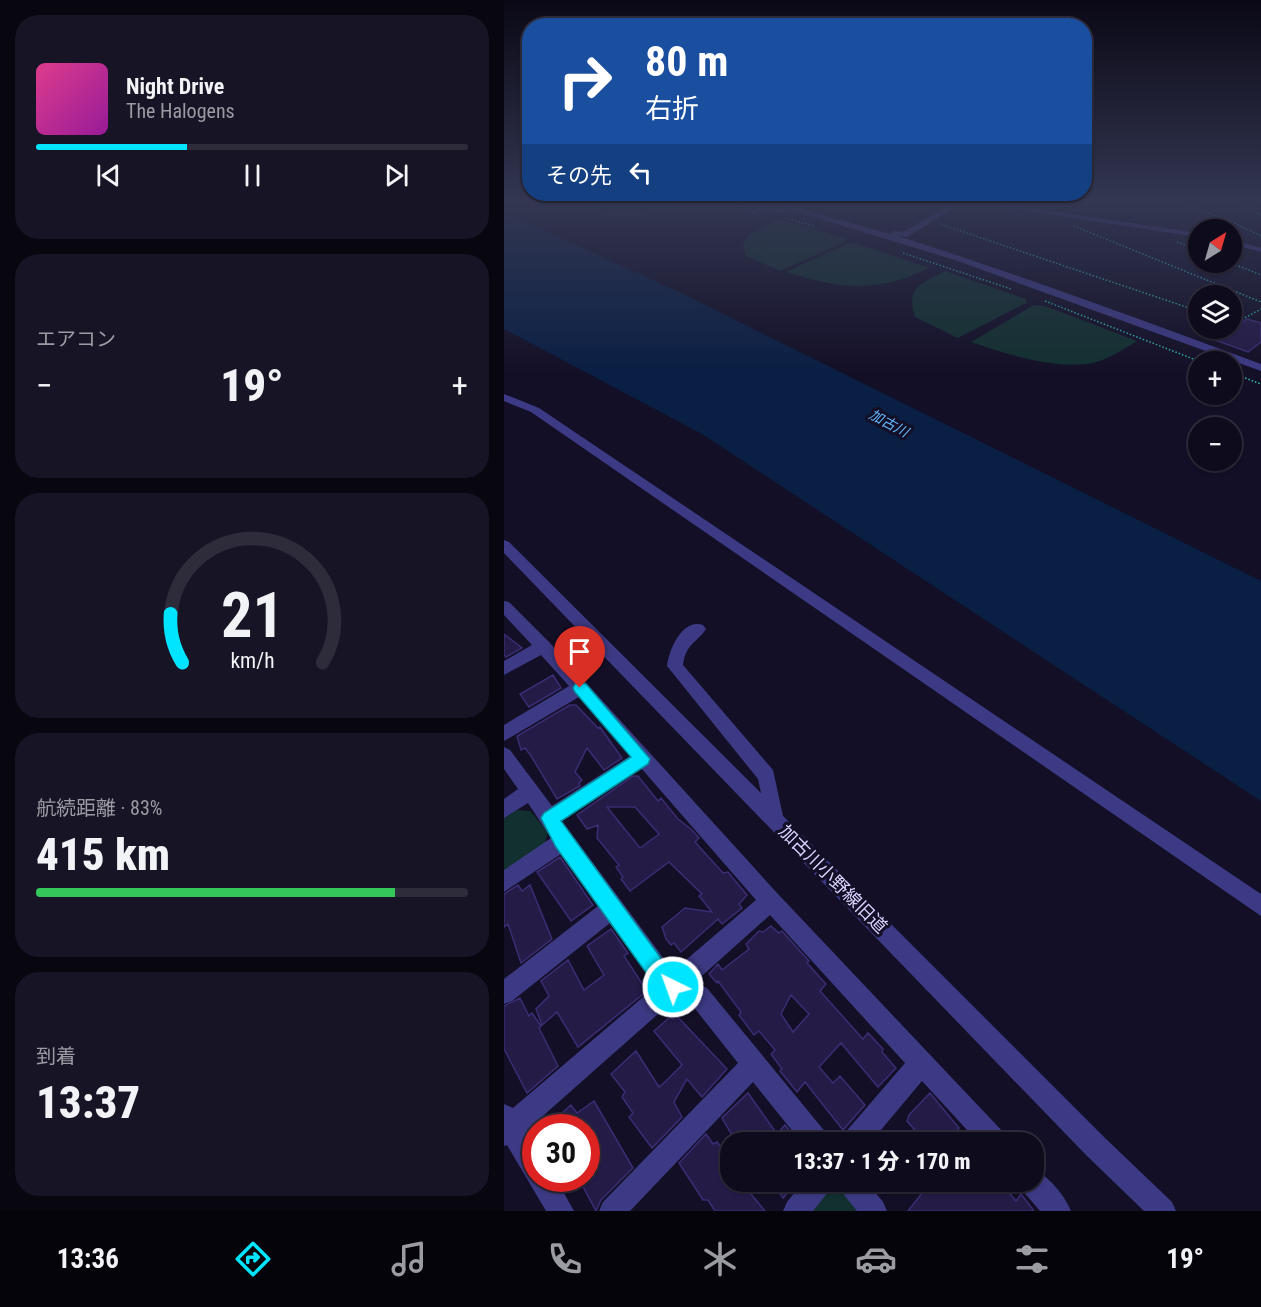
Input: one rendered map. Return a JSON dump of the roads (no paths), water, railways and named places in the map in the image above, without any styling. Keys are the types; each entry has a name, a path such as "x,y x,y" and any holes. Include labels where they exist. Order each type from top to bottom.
{"street":[{"path":"961,260 1005,273 1261,368"},
{"path":"504,397 535,410 1261,906"},
{"name":"加古川小野線旧道","path":"504,545 1095,1146 1163,1211"},
{"path":"504,606 543,646 771,901 986,1132"},
{"path":"698,629 683,639 677,650 675,666 767,776 774,819"},
{"path":"504,669 543,646"},
{"path":"504,734 580,688"},
{"path":"504,755 550,818 563,841 658,971 673,987 699,996 809,1132"},
{"path":"550,818 642,759"},
{"path":"504,809 530,792"},
{"path":"504,882 563,841"},
{"path":"522,1149 506,1126 673,987 771,901"},
{"path":"504,993 612,909"},
{"path":"862,1132 921,1063"},
{"path":"612,1211 753,1064"},
{"path":"549,1192 561,1211"},
{"path":"796,1211 812,1192"},
{"path":"858,1192 874,1211"},
{"path":"1041,1192 1059,1211"}],"water":[{"name":"加古川","path":"504,260 608,260 679,292 1261,581 1261,801 702,434 504,329"}]}
